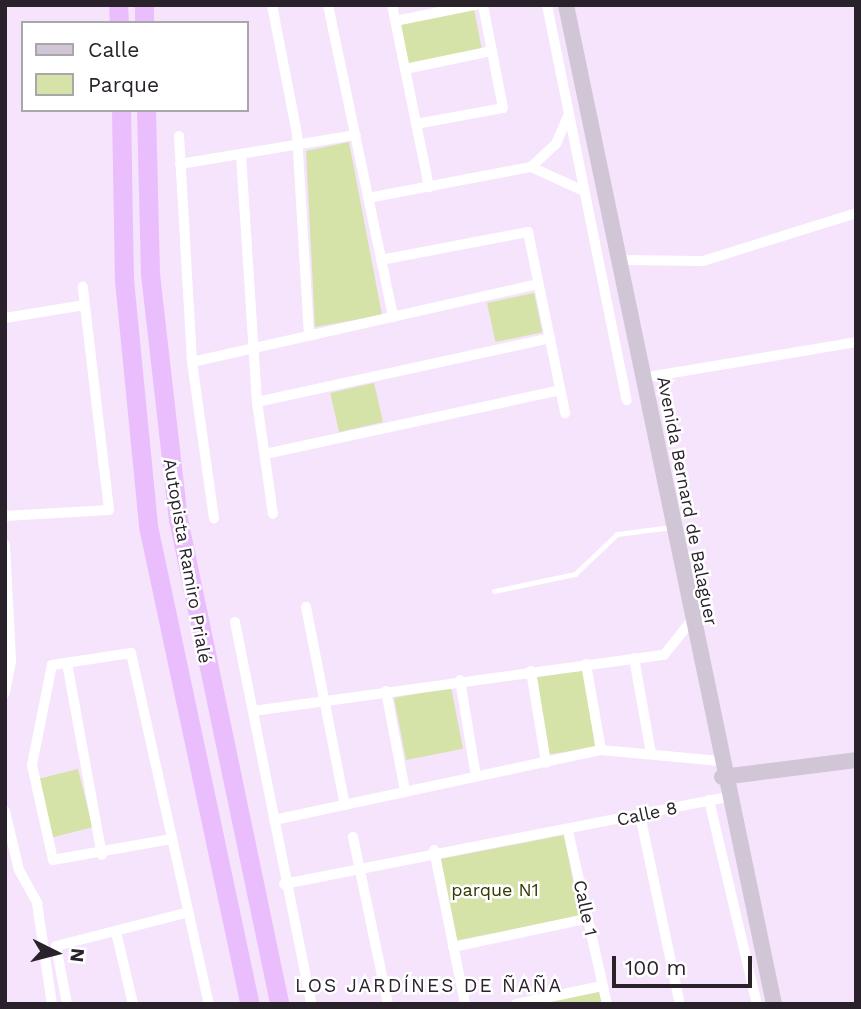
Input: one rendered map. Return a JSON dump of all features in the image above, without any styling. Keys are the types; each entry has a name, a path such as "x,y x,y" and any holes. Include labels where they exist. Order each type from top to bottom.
{"highway":[{"name":"Autopista Ramiro Prialé","path":"121,112 124,280 148,526 250,1004"},
{"name":"Autopista Ramiro Prialé","path":"146,112 150,274 177,519 279,1004"},
{"path":"233,932 253,926 268,953"}],"street":[{"path":"272,5 298,145 309,336"},
{"path":"328,5 393,317"},
{"path":"392,5 429,187"},
{"path":"395,21 475,5"},
{"path":"416,124 503,108 483,5"},
{"path":"547,5 627,400"},
{"name":"Avenida Bernard de Balaguer","path":"566,5 622,260 641,374 726,797 774,1004"},
{"path":"405,69 492,51"},
{"path":"368,198 531,167 556,144 568,113"},
{"path":"180,164 355,135"},
{"path":"179,136 192,362 214,518"},
{"path":"241,155 257,401 273,514"},
{"path":"531,167 584,191"},
{"path":"622,260 703,261 856,213"},
{"path":"381,261 528,232 565,413"},
{"path":"192,362 538,284"},
{"path":"5,516 109,510 83,287"},
{"path":"5,318 85,305"},
{"path":"257,401 550,338"},
{"path":"618,358 641,374 856,342"},
{"path":"265,454 560,390"},
{"path":"5,545 11,661 5,693"},
{"path":"306,607 345,805"},
{"path":"253,711 460,680 664,655 691,621"},
{"path":"235,622 284,884 311,1004"},
{"path":"171,839 102,855 53,860 33,784 49,670 67,663 131,653 209,1004"},
{"path":"634,658 651,753"},
{"path":"67,663 102,855"},
{"path":"586,664 601,750"},
{"path":"531,671 546,763"},
{"path":"460,680 476,777"},
{"path":"386,691 405,791"},
{"path":"274,820 601,750 651,753 721,769 773,769 856,760"},
{"path":"773,769 789,759 856,750"},
{"name":"Calle 8","path":"284,884 434,850 568,831 726,797"},
{"path":"709,800 757,1004"},
{"path":"5,811 19,870 37,903 52,1004"},
{"path":"640,815 680,1004"},
{"name":"Calle 1","path":"568,831 607,1004"},
{"path":"353,837 388,1004"},
{"path":"434,850 465,1004"},
{"path":"66,1004 56,946 189,912"},
{"path":"453,947 586,919"},
{"path":"116,932 133,1004"},
{"path":"516,1004 602,986"}],"lane":[{"path":"494,591 575,574 617,534 672,527"}],"green space":[{"path":"474,9 482,49 406,64 398,24"},
{"path":"349,142 382,315 315,327 306,151"},
{"path":"534,293 542,332 495,342 487,303"},
{"path":"374,383 383,422 339,432 330,393"},
{"path":"583,669 595,747 549,754 537,676"},
{"path":"451,687 463,749 406,760 394,698"},
{"path":"78,769 93,827 53,837 38,779"},
{"name":"parque N1","path":"564,835 580,916 456,941 440,859"},
{"path":"599,991 603,1004 539,1004"}],"district":[{"name":"LOS JARDÍNES DE ÑAÑA","path":"429,986"}]}
